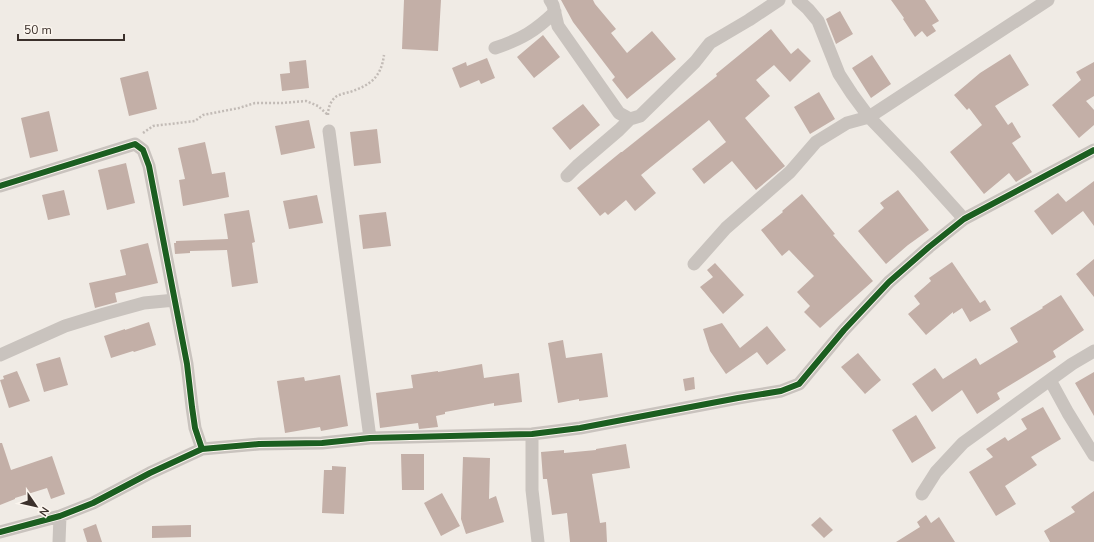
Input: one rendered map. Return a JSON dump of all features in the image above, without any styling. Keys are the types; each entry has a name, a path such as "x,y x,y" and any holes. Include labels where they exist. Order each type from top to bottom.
{"street":[{"path":"567,176 630,119 640,116 695,62 710,43 779,0"},
{"path":"798,0 818,21 839,74 852,94 870,117 964,219"},
{"path":"694,264 726,228 790,172 816,142 847,123 870,117 1048,0"},
{"path":"553,6 558,26 619,113 630,119"},
{"path":"495,48 518,40 534,30 544,22 553,6"},
{"path":"329,131 370,438"},
{"path":"0,186 135,144 144,150 149,166 187,364 195,428 202,449"},
{"path":"0,532 60,516 93,503 150,473 202,449 259,444 322,443 370,438 532,434 580,428 781,390 799,384 844,330 889,282 964,219 1094,150"},
{"path":"0,355 65,326 144,303 175,300"},
{"path":"922,494 936,472 963,443 1072,364 1094,351"},
{"path":"1050,380 1068,414 1094,456"},
{"path":"532,434 532,490 538,542"},
{"path":"59,542 60,516"}],"path":[{"path":"329,131 328,110 332,100 338,95 363,87 370,82 379,74 383,65 384,55"},
{"path":"135,144 143,133 153,126 195,121 203,116 255,103 306,101 318,106 328,115"}],"building":[{"path":"404,0 441,0 438,51 402,49"},
{"path":"561,0 593,0 616,29 611,33 627,53 652,31 676,59 627,99 612,80 615,77 573,22"},
{"path":"891,0 925,0 939,21 932,25 936,31 927,37 922,31 915,37"},
{"path":"840,11 853,34 836,44 826,19"},
{"path":"771,29 791,54 798,48 811,61 790,82 774,65 756,80 770,96 745,118 785,166 756,190 732,161 704,184 692,169 726,142 709,120 641,175 656,193 635,211 626,200 608,215 605,212 600,216 577,188 717,76 716,74"},
{"path":"543,35 560,57 534,78 517,57"},
{"path":"1010,54 1029,85 995,106 1008,125 1012,122 1021,137 1012,143 1032,172 1016,182 1009,173 984,194 950,152 982,125 969,108 967,110 954,95 980,73"},
{"path":"872,55 891,84 871,98 852,68"},
{"path":"487,58 495,78 481,84 479,80 460,88 452,68 466,62 467,66"},
{"path":"306,60 309,88 282,91 280,74 290,73 289,62"},
{"path":"1094,62 1094,96 1086,101 1094,110 1094,125 1079,138 1052,105 1081,80 1076,72"},
{"path":"148,71 157,109 129,116 120,78"},
{"path":"819,92 835,119 810,134 794,107"},
{"path":"583,104 600,125 570,150 552,128"},
{"path":"49,111 58,151 30,158 21,118"},
{"path":"309,120 315,148 281,155 275,126"},
{"path":"377,129 381,163 354,166 350,132"},
{"path":"205,142 212,174 225,172 229,197 183,206 179,180 185,179 178,148"},
{"path":"126,163 135,203 107,210 98,170"},
{"path":"1094,181 1094,226 1083,211 1052,235 1034,211 1058,193 1066,202"},
{"path":"64,190 70,215 48,220 42,195"},
{"path":"898,190 929,230 908,245 886,264 858,231 884,208 880,203"},
{"path":"802,194 835,234 833,235 873,281 820,328 804,312 810,306 797,292 814,276 789,250 782,256 761,230"},
{"path":"317,195 323,223 289,229 283,201"},
{"path":"249,210 255,242 252,243 258,283 232,287 227,250 190,251 190,253 175,254 174,243 176,243 176,241 228,239 224,214"},
{"path":"386,212 391,246 363,249 359,215"},
{"path":"148,243 158,283 115,293 117,302 95,308 89,283 126,275 120,250"},
{"path":"1094,259 1094,297 1076,274"},
{"path":"952,262 980,303 985,300 991,310 970,322 962,308 953,314 953,312 926,335 908,314 920,304 914,296 931,281 929,278"},
{"path":"715,263 744,295 723,314 700,287 713,277 707,270"},
{"path":"1061,295 1084,330 1053,351 1056,357 997,393 1000,399 977,414 962,390 932,412 912,384 935,368 943,379 976,358 980,365 1018,342 1010,328"},
{"path":"149,322 156,345 111,358 104,336"},
{"path":"722,323 740,348 767,326 786,350 767,365 757,352 726,374 710,351 703,329"},
{"path":"563,340 566,358 602,353 608,397 579,401 579,399 558,403 548,343"},
{"path":"858,353 881,380 865,394 841,367"},
{"path":"60,357 68,385 44,392 36,364"},
{"path":"482,364 484,378 519,373 522,402 494,406 494,403 445,412 445,414 436,416 438,427 419,429 418,423 380,428 376,393 413,388 411,375"},
{"path":"17,371 30,401 9,408 0,380 4,379 3,376"},
{"path":"1094,372 1094,416 1075,383"},
{"path":"340,375 348,426 321,431 320,427 285,433 277,381 304,377 305,381"},
{"path":"694,377 695,389 685,391 683,379"},
{"path":"1043,407 1061,439 1031,457 1037,465 1005,486 1016,504 996,516 969,472 993,457 986,449 1005,437 1008,441 1027,429 1021,419"},
{"path":"916,415 936,448 912,463 892,430"},
{"path":"0,443 2,443 11,470 52,456 65,494 51,499 47,488 15,498 0,505"},
{"path":"626,444 630,468 592,474 600,523 606,522 607,542 570,542 567,513 552,515 547,479 543,479 541,452 564,450 564,453 596,450"},
{"path":"401,454 424,454 424,490 402,490"},
{"path":"463,457 490,458 489,499 496,496 504,522 466,534 461,519"},
{"path":"332,466 346,467 344,514 322,513 324,470 332,470"},
{"path":"1094,491 1094,542 1050,542 1044,531 1075,512 1071,507"},
{"path":"442,493 460,526 441,536 424,503"},
{"path":"926,515 931,523 939,517 955,542 896,542 920,527 917,522"},
{"path":"820,517 833,530 824,538 811,525"},
{"path":"96,524 102,542 87,542 83,529"},
{"path":"191,525 191,537 152,538 152,526"}],"cycle path":[{"path":"0,186 135,144 143,150 149,166 187,364 195,428 202,449"},
{"path":"0,532 60,516 93,503 150,473 202,449 259,444 322,443 370,438 532,434 580,428 781,391 799,384 844,330 889,282 964,219 1094,150"}]}
